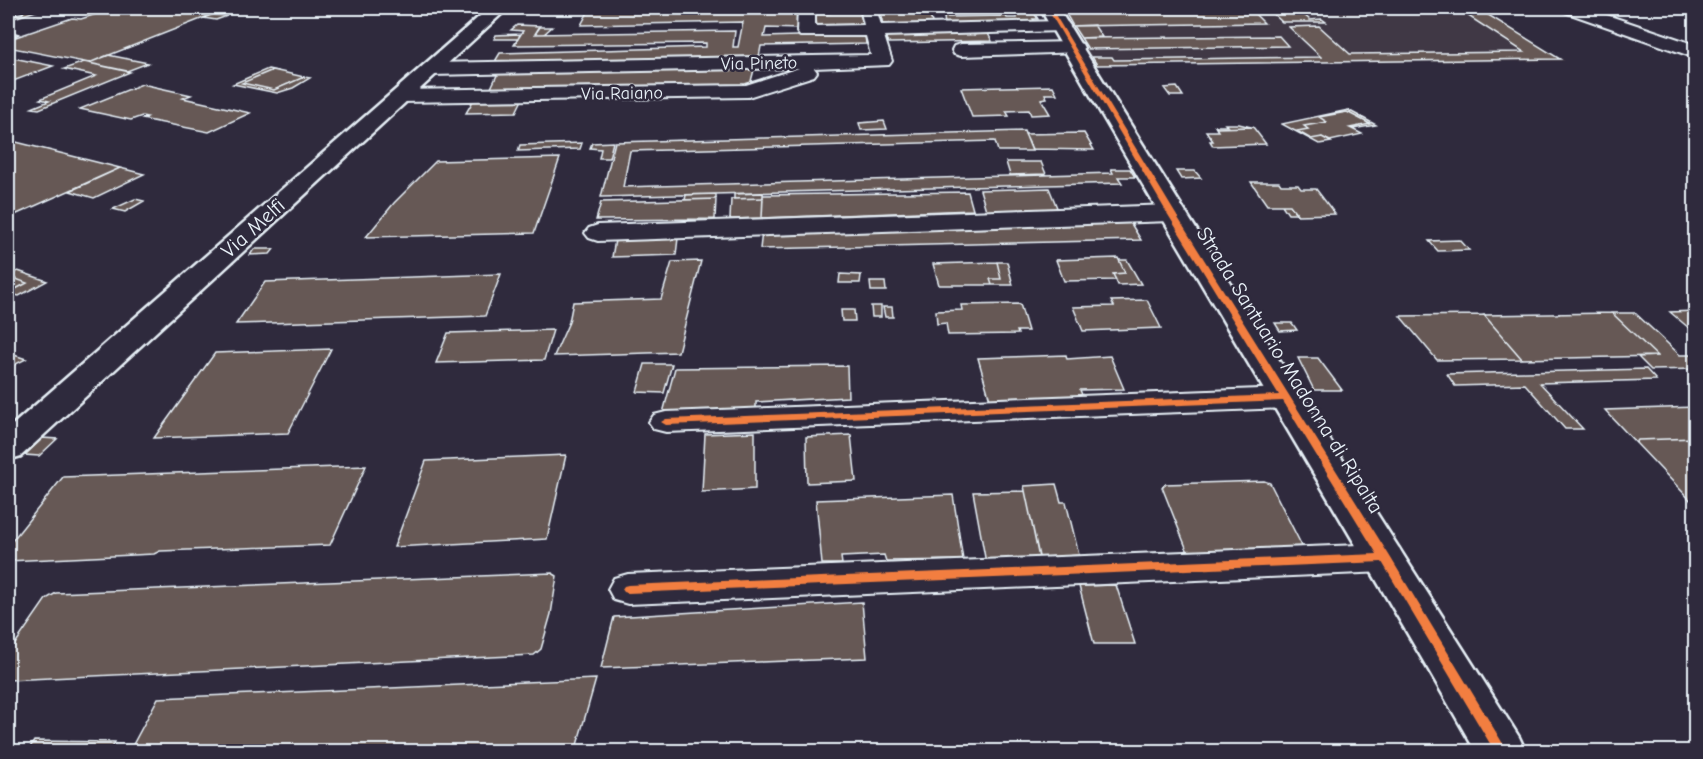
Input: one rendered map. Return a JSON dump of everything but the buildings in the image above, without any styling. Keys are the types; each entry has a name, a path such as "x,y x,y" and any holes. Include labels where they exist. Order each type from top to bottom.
{"street":[{"path":"8,10 16,8"},
{"name":"Via Melfi","path":"8,448 499,8"},
{"path":"824,8 806,8 806,32 1062,27"},
{"path":"868,8 879,52"},
{"path":"1571,8 1695,52"},
{"path":"939,14 979,13"},
{"path":"937,51 1062,27"},
{"name":"Strada Santuario Madonna di Ripalta","path":"1062,27 1171,213 1385,558 1502,752"},
{"name":"Via Pineto","path":"431,69 882,61 879,52 902,51"},
{"name":"Via Raiano","path":"401,96 748,91 839,62"},
{"path":"598,233 1171,213"},
{"path":"666,422 1286,398"},
{"path":"628,589 1385,558"}],"shaded area":[{"path":"1060,8 1479,8 1565,61 1095,65"}],"cycle path":[{"path":"1049,8 1171,213 1385,558 1502,752"},
{"path":"666,422 1286,398"},
{"path":"628,589 1385,558"}]}
